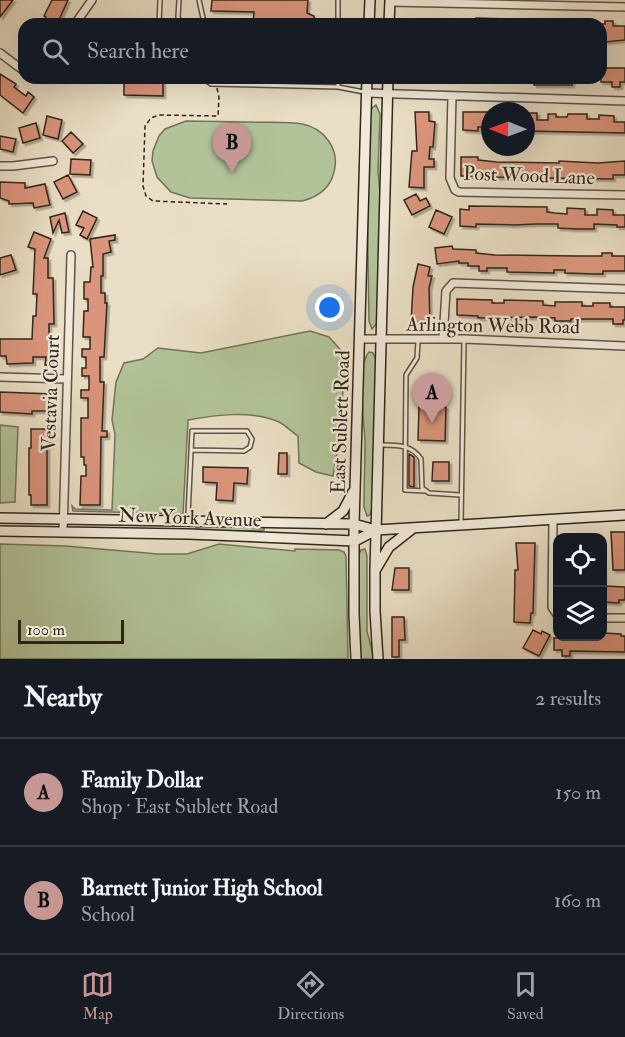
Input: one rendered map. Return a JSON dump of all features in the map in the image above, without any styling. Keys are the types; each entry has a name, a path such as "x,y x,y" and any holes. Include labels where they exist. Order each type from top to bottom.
{"main road":[{"path":"369,18 370,0"},
{"path":"389,18 390,1"},
{"name":"East Sublett Road","path":"356,659 354,524 367,84"},
{"name":"East Sublett Road","path":"378,659 375,571 388,84"},
{"path":"326,524 347,507 356,484"},
{"name":"New York Avenue","path":"0,518 354,524 376,530 625,515"},
{"path":"188,522 188,534"},
{"path":"375,571 389,547 415,527"},
{"name":"New York Avenue","path":"0,531 188,534 355,542 376,530"}],"street":[{"path":"79,18 92,0"},
{"path":"390,1 625,7"},
{"path":"0,53 18,66"},
{"path":"367,93 625,101"},
{"name":"Post Wood Lane","path":"452,96 450,178 455,190 459,192 625,195"},
{"path":"0,166 53,161"},
{"name":"Vestavia Court","path":"63,532 71,255"},
{"path":"443,339 446,291 453,283 625,289"},
{"name":"Arlington Webb Road","path":"360,339 465,339 625,346"},
{"path":"0,377 67,379"},
{"path":"553,519 553,608"},
{"path":"607,618 625,618"}],"lane":[{"path":"159,18 160,0"},
{"path":"178,18 179,0"},
{"path":"199,0 203,18"},
{"path":"338,0 338,18"},
{"path":"211,84 338,87 367,93"},
{"path":"418,339 417,358 406,375 405,490 460,495"},
{"path":"461,525 465,339"},
{"path":"188,522 191,450 192,430 247,431 252,439 250,447 244,451 191,450"},
{"path":"379,444 404,446 421,459 421,483 424,491"}],"path":[{"path":"216,84 219,97 218,116 159,115 151,118 145,126 143,186 146,196 153,201 226,204"}],"green space":[{"path":"376,105 380,114 378,172 381,203 377,323 372,329 369,321 367,199 370,114"},
{"path":"186,121 290,123 310,126 324,135 333,148 335,164 330,183 313,197 302,201 190,198 171,192 157,177 152,161 153,151 159,136 165,129"},
{"path":"310,331 329,337 346,356 338,447 333,476 316,472 299,463 298,436 279,422 245,415 210,417 188,420 183,514 73,511 72,506 75,509 112,510 115,434 112,420 116,382 124,363 143,359 158,348 201,353"},
{"path":"369,352 373,353 377,362 373,505 370,515 367,516 364,507 365,440 362,381 365,359"},
{"path":"0,425 18,427 15,502 0,503"},
{"path":"201,526 264,527 264,530 229,532 197,530 196,528"},
{"path":"0,544 66,546 158,554 187,554 219,544 295,551 295,549 339,550 346,556 348,659 0,659"},
{"path":"365,549 367,556 367,631 374,659 360,659 358,642 358,557 361,550"}],"building":[{"path":"0,0 13,0 0,17"},
{"path":"52,0 68,0 60,18 45,18"},
{"path":"212,0 308,0 307,13 314,18 254,18 254,12 211,11"},
{"path":"607,21 613,21 613,26 625,26 625,40 607,42"},
{"path":"607,68 625,68 625,82 620,82 620,87 612,87 612,82 607,82"},
{"path":"0,74 16,84 14,87 26,96 28,92 34,97 23,113 0,95"},
{"path":"124,84 163,84 163,96 124,95"},
{"path":"534,84 572,84 572,85"},
{"path":"415,112 429,112 429,121 435,122 433,147 430,147 429,159 434,159 434,167 424,167 424,188 409,187 412,151 417,151"},
{"path":"463,112 481,112 481,127 478,127 478,131 463,130"},
{"path":"535,113 537,113 537,120 548,120 548,114 567,117 568,114 587,114 587,119 599,119 599,115 614,116 614,122 625,122 625,133 535,131"},
{"path":"47,116 62,120 58,139 43,135"},
{"path":"36,123 40,138 23,143 19,128"},
{"path":"71,132 83,144 73,153 62,141"},
{"path":"0,136 16,139 13,152 0,149"},
{"path":"461,157 478,157 478,160 497,162 625,161 625,175 613,175 613,179 489,177 489,174 461,176"},
{"path":"71,159 91,160 90,175 70,174"},
{"path":"68,175 77,192 63,199 54,182"},
{"path":"0,182 25,183 25,188 45,184 50,205 34,208 33,203 9,204 9,201 0,198"},
{"path":"416,194 420,201 426,198 430,206 412,215 404,200"},
{"path":"469,206 547,207 547,212 567,214 567,208 585,209 585,215 597,215 597,209 613,210 613,215 625,215 625,227 594,224 594,229 558,228 558,224 460,226 460,209 469,210"},
{"path":"436,210 452,217 444,234 429,227"},
{"path":"83,211 97,218 87,239 80,235 84,228 76,225"},
{"path":"65,213 69,232 62,233 59,220 53,233 50,217"},
{"path":"34,232 51,239 44,258 48,258 48,278 53,278 54,324 49,324 49,342 53,342 53,365 45,365 46,357 33,357 33,363 7,364 6,356 0,356 0,339 32,339 37,294 33,294 35,249 28,247"},
{"path":"115,235 115,240 109,241 111,252 103,254 103,276 101,276 101,293 105,293 105,303 107,303 104,357 100,357 100,382 104,382 102,431 107,431 107,437 101,437 100,505 80,505 81,476 86,476 84,457 81,457 81,418 88,418 88,398 81,398 81,390 89,390 89,376 82,376 82,368 86,368 86,357 82,357 82,349 90,349 90,337 83,337 84,311 88,311 88,299 84,299 84,282 90,282 91,267 93,267 90,239"},
{"path":"452,246 453,249 476,250 476,253 495,255 602,256 602,253 612,253 612,256 625,256 625,271 603,271 603,274 595,274 565,273 565,270 554,270 554,273 507,272 507,268 487,268 487,271 479,271 479,266 468,266 468,263 459,263 459,261 437,264 435,248"},
{"path":"11,255 16,270 0,275 0,258"},
{"path":"418,264 430,267 428,276 432,276 429,288 430,323 411,322 413,287"},
{"path":"457,299 492,300 492,303 504,303 504,300 543,301 543,305 555,306 555,302 582,302 582,306 593,306 593,303 610,303 610,307 625,307 625,320 623,324 613,324 613,319 555,321 555,318 535,317 478,318 478,316 457,315"},
{"path":"0,392 52,394 52,411 32,411 32,414 0,412"},
{"path":"419,406 446,407 445,441 418,440"},
{"path":"31,429 50,429 50,445 47,445 47,505 31,505 29,448 31,448"},
{"path":"279,453 287,453 287,474 278,474"},
{"path":"409,454 414,457 414,487 409,486"},
{"path":"433,462 449,462 449,481 432,481"},
{"path":"203,467 248,468 247,484 234,483 233,501 216,500 217,483 203,482"},
{"path":"611,532 625,532 625,570 613,570"},
{"path":"516,543 535,543 533,613 531,613 530,623 514,622 515,570 518,570"},
{"path":"395,568 409,568 409,590 392,590"},
{"path":"607,586 625,587 625,600 619,600 619,603 607,602"},
{"path":"392,617 404,617 405,640 399,640 399,657 392,657"},
{"path":"533,630 550,635 539,656 523,648"},
{"path":"607,633 625,636 625,652 570,651 570,656 562,656 562,650 554,650 554,641 607,641"}],"place":[{"name":"Barnett Junior High School","path":"232,173"},
{"name":"Family Dollar","path":"432,423"}]}
